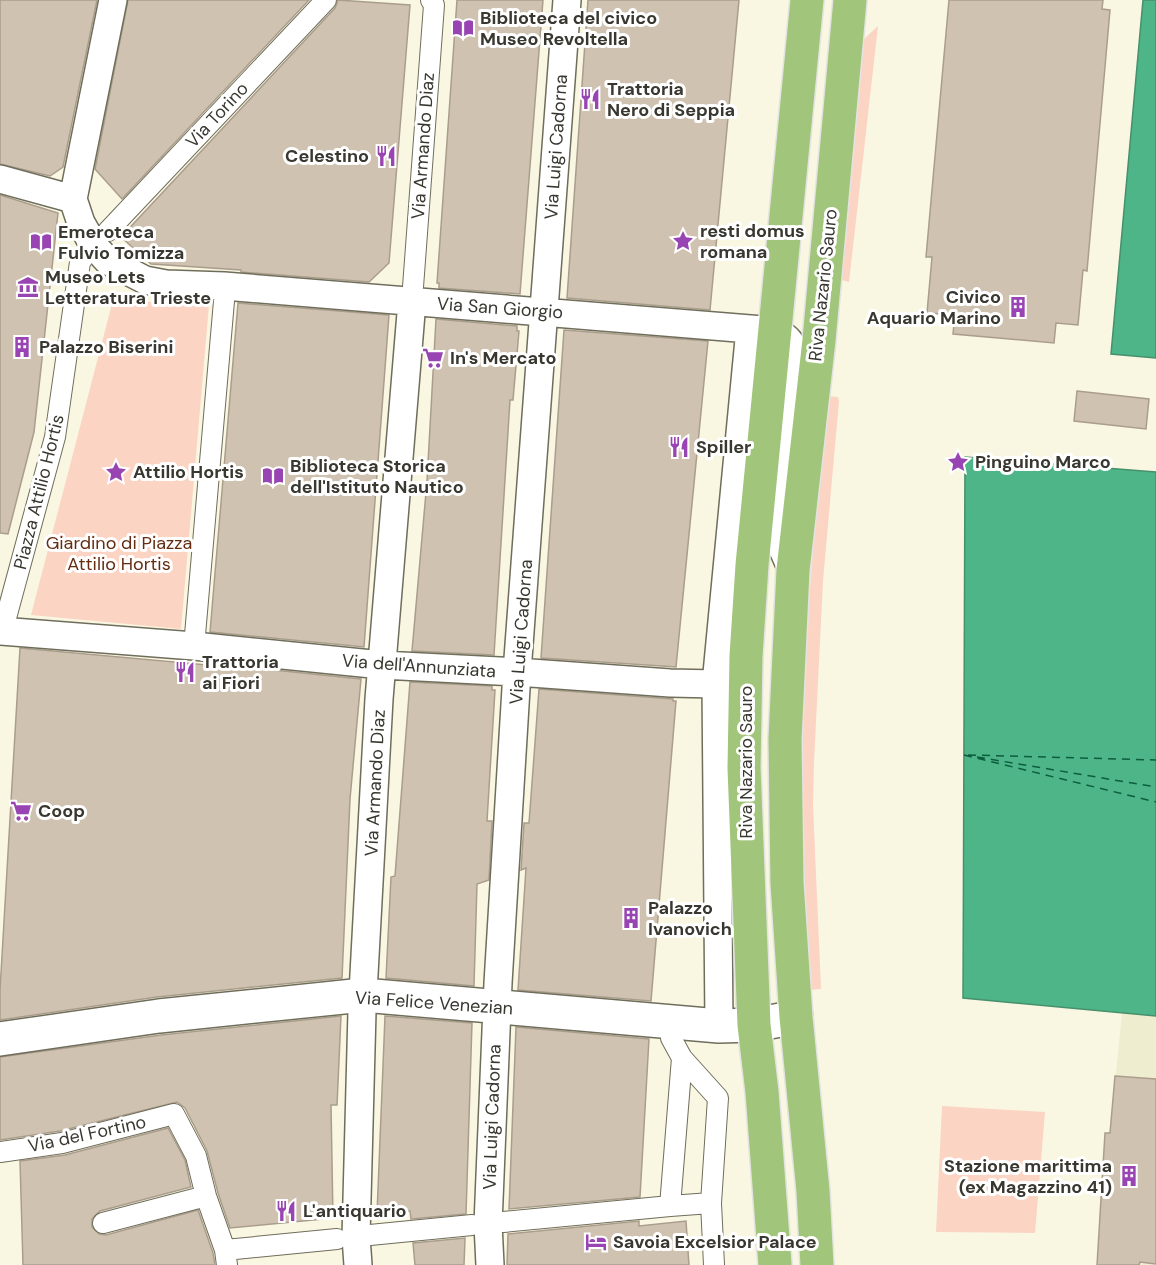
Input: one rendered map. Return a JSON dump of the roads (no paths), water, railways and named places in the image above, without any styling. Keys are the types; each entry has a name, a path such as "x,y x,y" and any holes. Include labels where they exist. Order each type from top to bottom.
{"main road":[{"name":"Riva Nazario Sauro","path":"775,1265 771,1194 753,1025 744,768 746,656 762,330 807,0"},
{"name":"Riva Nazario Sauro","path":"817,1265 813,1191 796,1017 787,883 784,739 793,570 819,340 850,0"}],"street":[{"path":"113,0 73,199 81,223 94,246 108,261 125,271 145,280 224,293 195,641"},
{"name":"Via Torino","path":"108,231 326,0"},
{"name":"Via Luigi Cadorna","path":"490,1265 488,1224 497,1007 517,672 567,0"},
{"name":"Via Armando Diaz","path":"358,1265 356,1237 363,995 382,665 412,294 432,3"},
{"path":"0,179 73,199"},
{"name":"Piazza Attilio Hortis","path":"83,258 80,262 55,437 3,627 195,641"},
{"name":"Via San Giorgio","path":"224,293 412,294 544,310 762,330"},
{"name":"Riva Nazario Sauro","path":"719,1026 716,684 762,330 784,335 793,344 795,358 779,525 781,545 793,570"},
{"name":"Via dell'Annunziata","path":"195,641 382,665 716,684"},
{"name":"Via Felice Venezian","path":"0,1039 159,1016 363,995 719,1026 753,1025 796,1017"},
{"path":"671,1038 682,1058 727,1096 711,1203 714,1265"},
{"path":"670,1206 682,1058"},
{"name":"Via del Fortino","path":"0,1152 62,1143 174,1114 196,1156 206,1196"},
{"path":"102,1223 206,1196 226,1258 337,1239"},
{"path":"503,1222 711,1203"},
{"path":"370,1235 472,1225"}],"place":[{"name":"Biblioteca del civico Museo Revoltella","path":"463,28"},
{"name":"Trattoria Nero di Seppia","path":"590,99"},
{"name":"Celestino","path":"386,156"},
{"name":"resti domus romana","path":"683,241"},
{"name":"Emeroteca Fulvio Tomizza","path":"41,242"},
{"name":"Museo Lets Letteratura Trieste","path":"28,287"},
{"name":"Civico Aquario Marino","path":"1018,307"},
{"name":"Palazzo Biserini","path":"22,347"},
{"name":"In's Mercato","path":"433,358"},
{"name":"Spiller","path":"679,447"},
{"name":"Pinguino Marco","path":"958,462"},
{"name":"Attilio Hortis","path":"116,472"},
{"name":"Biblioteca Storica dell'Istituto Nautico","path":"273,476"},
{"name":"Trattoria ai Fiori","path":"185,672"},
{"name":"Coop","path":"21,811"},
{"name":"Palazzo Ivanovich","path":"631,918"},
{"name":"Stazione marittima (ex Magazzino 41)","path":"1129,1176"},
{"name":"L'antiquario","path":"286,1211"},
{"name":"Savoia Excelsior Palace","path":"596,1242"}],"park label":[{"name":"Giardino di Piazza Attilio Hortis","path":"119,553"}]}
